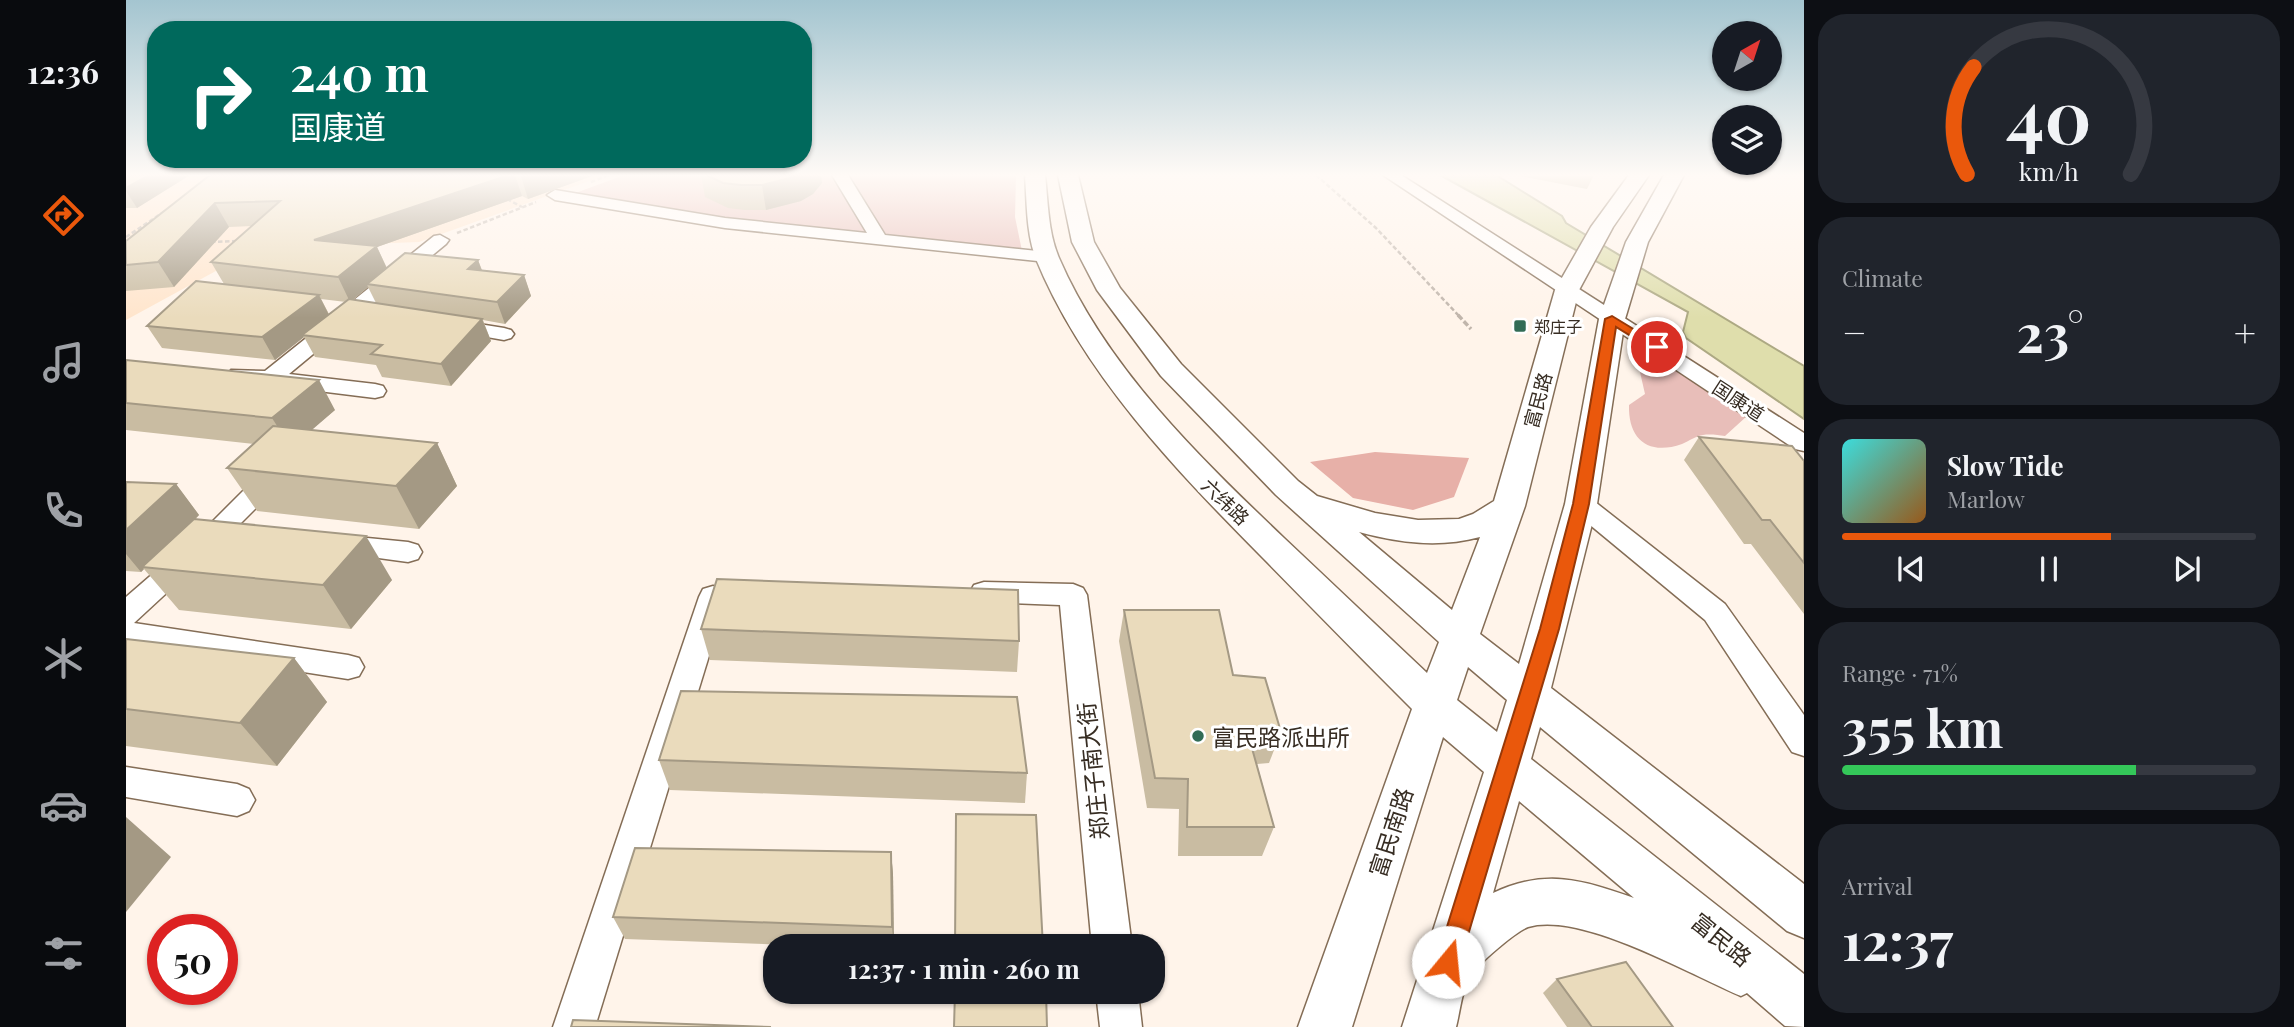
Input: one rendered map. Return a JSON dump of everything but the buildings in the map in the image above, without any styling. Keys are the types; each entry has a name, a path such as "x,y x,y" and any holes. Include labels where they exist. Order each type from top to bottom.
{"main road":[{"name":"六纬路","path":"1040,223 1047,257 1087,331 1133,397 1200,476 1436,707 1509,766"},
{"path":"1079,223 1083,242 1109,289 1171,370 1303,502 1459,638 1804,914"},
{"name":"富民路","path":"1459,638 1509,506 1572,281 1604,223"},
{"path":"1429,1027 1531,693 1581,504 1616,303 1637,242 1648,223"},
{"path":"1303,502 1374,524 1445,533 1477,526 1509,506"},
{"name":"富民南路","path":"1325,1027 1413,762 1436,707 1459,638"},
{"name":"富民路","path":"1509,766 1793,998"},
{"path":"1448,962 1499,917 1529,903 1580,904 1666,937 1793,998"}],"street":[{"path":"726,223 1047,257"},
{"path":"869,223 880,240"},
{"path":"1473,223 1572,281"},
{"path":"270,378 355,312 440,240"},
{"name":"国康道","path":"1572,281 1616,303 1804,444"},
{"path":"329,308 382,316"},
{"path":"436,324 504,334"},
{"path":"218,373 374,390"},
{"path":"127,617 278,471"},
{"path":"1581,504 1716,612 1804,742"},
{"path":"217,532 244,535"},
{"path":"313,542 408,552"},
{"path":"574,1027 716,585 744,586"},
{"name":"郑庄子南大街","path":"949,592 1073,595 1111,934"},
{"path":"127,617 348,667"},
{"path":"126,782 237,800"},
{"path":"1118,1004 1121,1027"}],"path":[{"path":"126,237 147,223"},
{"path":"440,240 482,223"},
{"path":"1369,223 1471,329"},
{"path":"203,242 242,241"}],"shaded area":[{"path":"126,223 472,223 419,242 258,248 126,320"},
{"path":"771,223 1016,223 1022,251"},
{"path":"1527,223 1566,223 1804,366 1804,419 1686,338 1683,332 1688,312"},
{"path":"1647,357 1665,362 1747,416 1725,436 1703,435 1682,444 1659,448 1642,442 1632,427 1629,405 1645,394 1637,359"},
{"path":"1375,452 1469,458 1454,497 1413,510 1353,498 1310,462"}],"place":[{"name":"郑庄子","path":"1520,326"},
{"name":"富民路派出所","path":"1198,736"}],"route":[{"path":"1448,962 1549,629 1581,504 1612,319 1657,347"}]}
